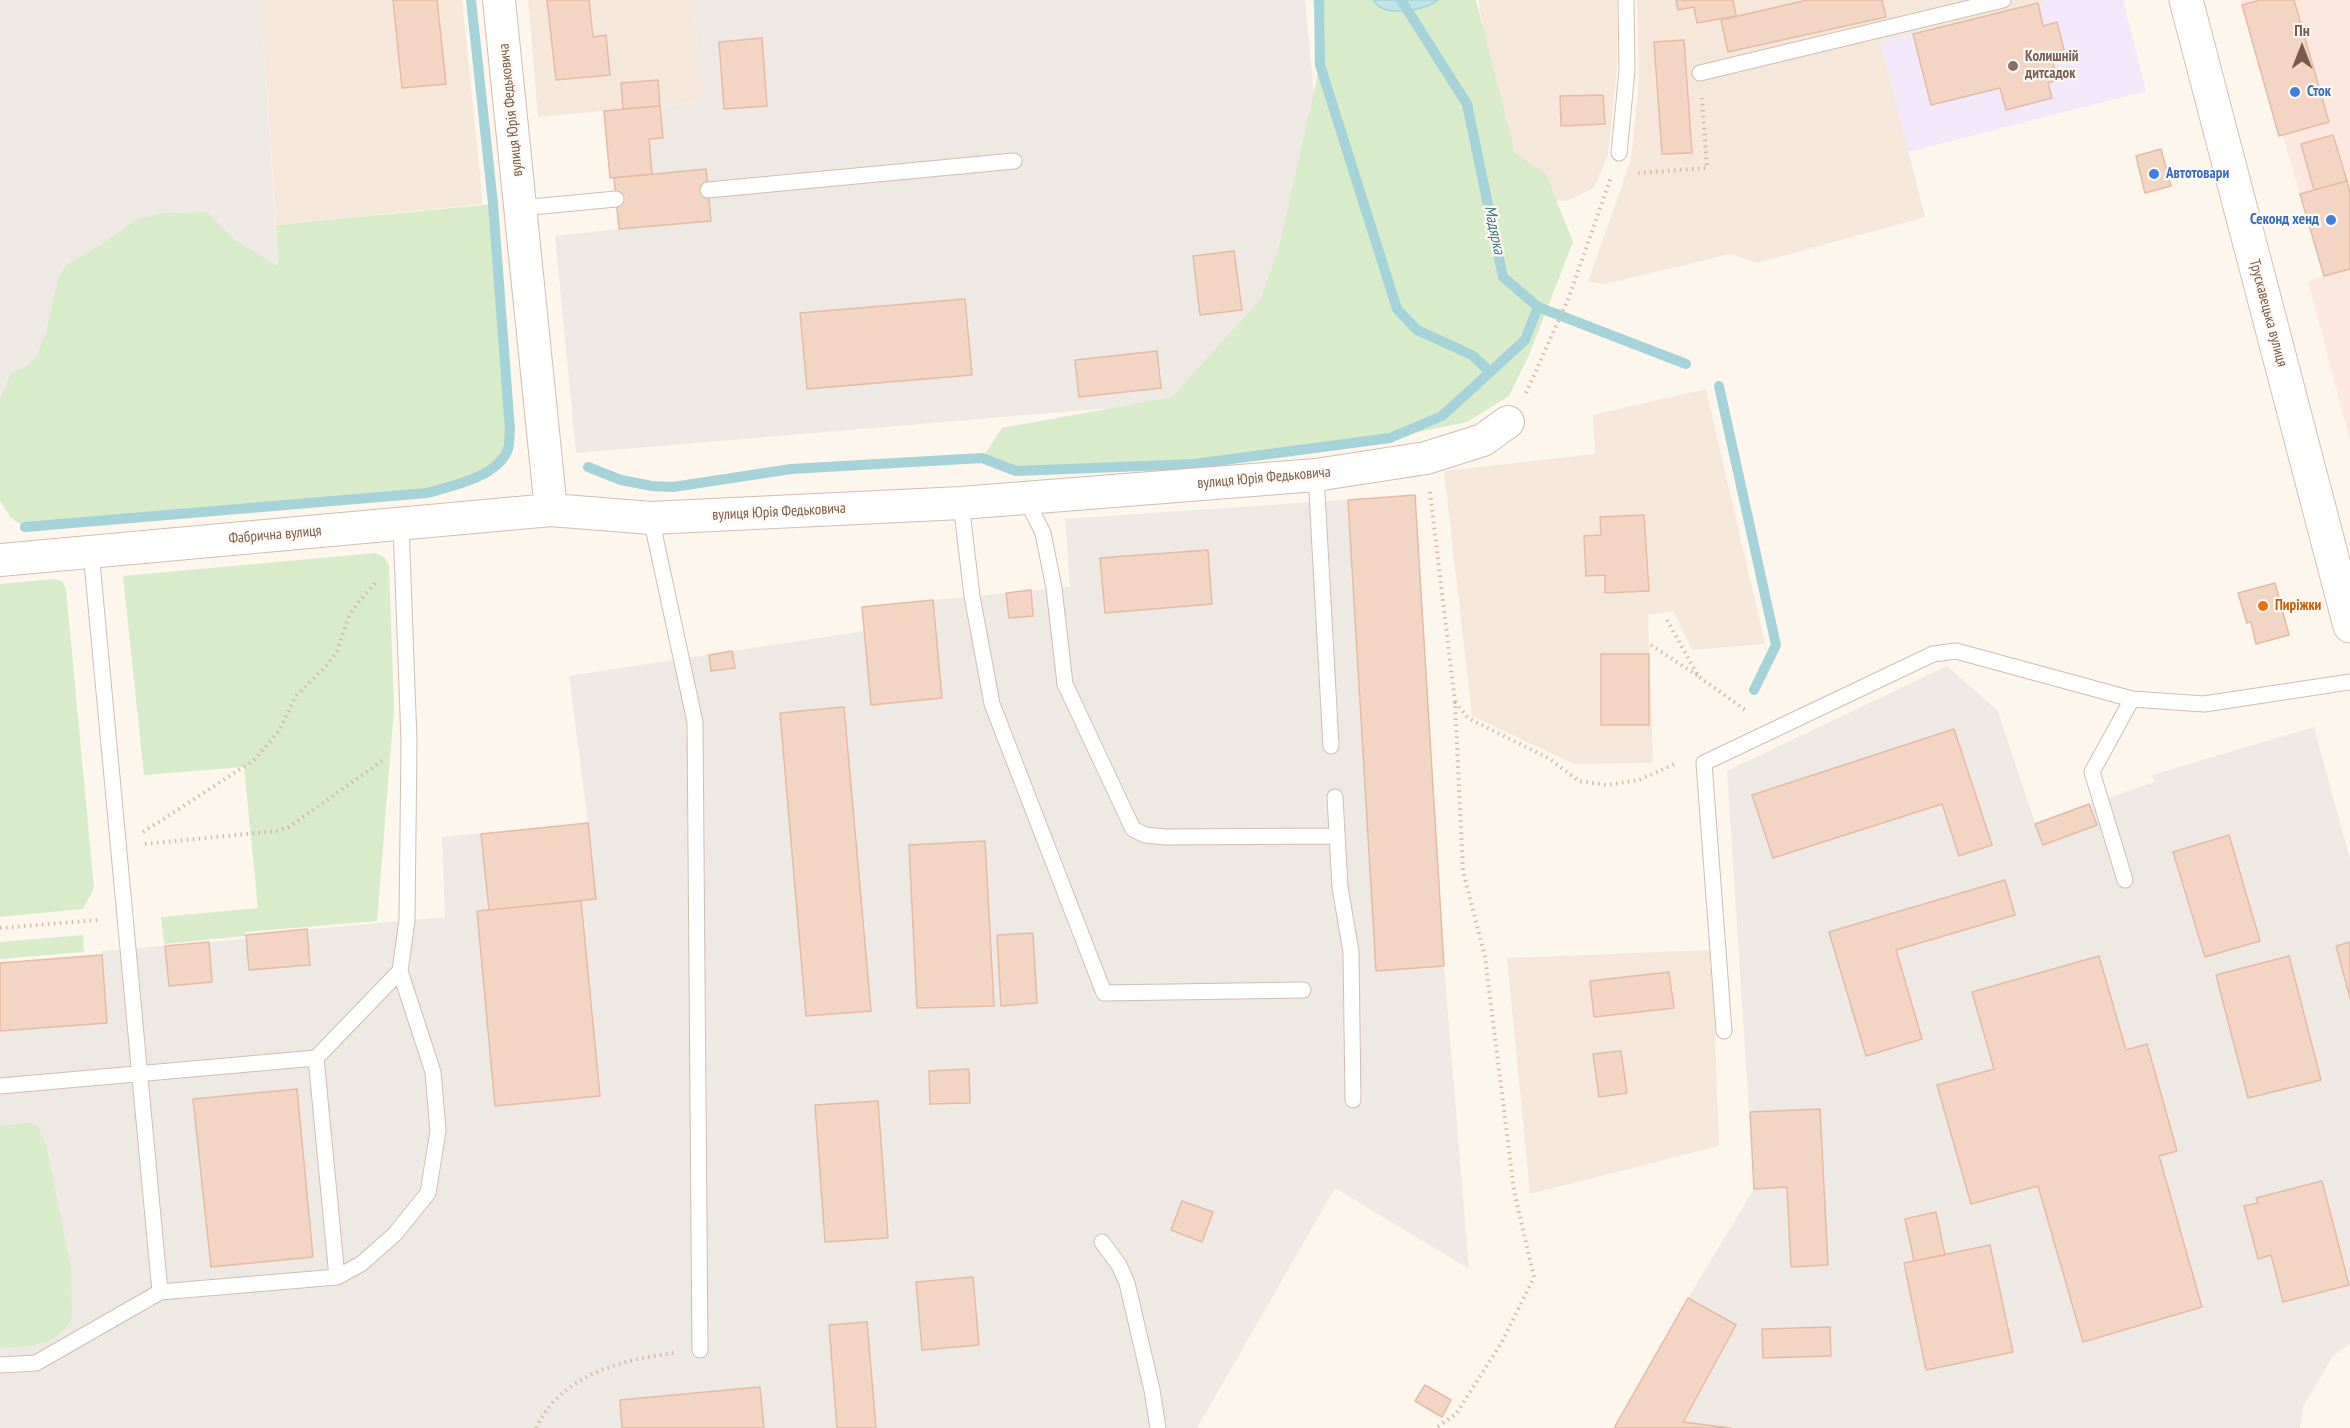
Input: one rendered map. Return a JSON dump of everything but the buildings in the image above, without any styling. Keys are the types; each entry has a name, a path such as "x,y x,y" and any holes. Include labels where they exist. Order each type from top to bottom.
{"main road":[{"name":"Трускавецька вулиця","path":"2186,0 2350,626"}],"street":[{"name":"вулиця Юрія Федьковича","path":"499,0 551,510 651,518 962,503 1316,475 1426,458 1483,440 1508,422"},
{"name":"Фабрична вулиця","path":"0,558 91,552 551,510"}],"lane":[{"path":"1618,153 1627,71 1626,0"},
{"path":"1700,73 2003,0"},
{"path":"708,190 1014,161"},
{"path":"521,208 616,199"},
{"path":"1316,475 1331,746"},
{"path":"1025,497 1043,533 1054,588 1065,684 1133,829 1145,835 1165,837 1337,836"},
{"path":"962,503 972,596 992,704 1104,993 1303,990"},
{"path":"651,518 695,722 700,1350"},
{"path":"0,1365 36,1363 160,1292 338,1277 361,1264 395,1234 428,1193 438,1131 433,1072 400,971 407,920 409,741 401,524"},
{"path":"91,552 160,1292"},
{"path":"1724,1031 1704,763 1933,654 1956,651 2132,699 2204,704 2350,682"},
{"path":"2125,880 2092,772 2132,699"},
{"path":"1335,797 1340,887 1351,952 1353,1100"},
{"path":"0,1086 316,1058 400,971"},
{"path":"316,1058 338,1277"},
{"path":"1102,1242 1119,1265 1127,1283 1152,1390 1158,1428"}],"path":[{"path":"1612,174 1707,168 1700,73"},
{"path":"1508,422 1525,395 1569,297 1618,153"},
{"path":"1426,458 1455,702 1463,871 1485,957 1514,1191 1534,1277 1502,1342 1462,1405 1456,1414 1436,1428"},
{"path":"119,847 253,761 266,748 279,731 296,696 328,664 337,651 349,616 356,605 371,586 403,560"},
{"path":"1667,620 1698,676"},
{"path":"1651,645 1773,730"},
{"path":"1455,702 1468,718 1548,758 1579,781 1606,785 1639,780 1680,762 1704,763"},
{"path":"119,847 278,831 289,827 409,741"},
{"path":"0,928 126,917"},
{"path":"536,1428 540,1419 556,1400 578,1381 605,1367 643,1357 700,1350"}],"shaded area":[{"path":"0,0 261,0 278,267 0,443"},
{"path":"261,0 462,0 483,204 276,225"},
{"path":"528,0 693,0 702,102 538,117"},
{"path":"693,0 1305,0 1320,159 1300,392 576,453 555,236 619,229 614,178 610,178 604,111 702,102"},
{"path":"1478,0 1617,0 1617,68 1608,155 1594,188 1567,201 1501,197 1492,75"},
{"path":"1637,0 2049,0 1881,42 1925,217 1757,263 1731,254 1604,284 1588,282 1631,160 1639,78"},
{"name":"Колишній дитсадок","path":"2049,0 2123,0 2146,91 1908,152 1880,42"},
{"path":"2240,0 2350,0 2350,441 2308,281 2324,276 2283,136 2279,136"},
{"path":"1706,389 1765,644 1692,650 1673,611 1648,615 1653,763 1574,764 1472,716 1444,471 1595,454 1593,415"},
{"path":"1415,495 1444,966 1469,1269 1335,1188 1197,1428 0,1428 0,963 101,955 101,951 246,939 246,935 445,917 442,837 588,823 569,676 864,631 862,607 1070,587 1065,519"},
{"path":"1947,666 1998,711 2035,823 2154,782 2152,775 2314,727 2350,859 2350,1344 2333,1356 2303,1407 2300,1428 1614,1428 1688,1298 1754,1189 1727,771"},
{"path":"1712,950 1719,1146 1530,1194 1507,958"}],"green space":[{"path":"1313,0 1476,0 1515,153 1546,174 1573,242 1529,355 1509,396 1467,422 1390,438 1194,464 1016,471 982,458 1002,428 1172,397 1261,299 1280,243 1320,65"},
{"path":"493,204 510,430 509,447 503,459 495,467 473,479 427,493 25,527 11,518 0,501 0,399 12,372 28,365 37,356 46,333 58,278 67,265 138,219 162,213 207,212 233,239 278,266 276,225"},
{"path":"376,553 384,557 389,565 394,709 377,921 245,932 245,936 164,944 161,917 258,908 244,767 144,775 123,576"},
{"path":"54,579 62,581 66,589 94,888 83,909 0,917 0,584"},
{"path":"83,935 84,952 0,959 0,942"},
{"path":"29,1123 38,1126 47,1149 71,1270 72,1316 66,1328 55,1338 34,1346 0,1348 0,1126"}],"water":[{"path":"1373,0 1438,0 1433,4 1410,10 1393,11 1378,6"}],"waterway":[{"path":"25,527 427,493 473,479 495,467 503,459 509,447 510,430 493,204 471,0"},
{"path":"1319,0 1320,65 1397,309 1417,330 1472,355 1490,372"},
{"name":"Мадярка","path":"1401,0 1467,104 1503,277 1538,307 1686,364"},
{"path":"588,467 621,480 652,486 673,487 791,469 982,458 1016,471 1194,464 1390,438 1442,416 1525,340 1538,307"},
{"name":"Мадярка","path":"1719,386 1776,645 1754,690"}],"place":[{"name":"Колишній дитсадок","path":"2013,66"},
{"name":"Сток","path":"2295,92"},
{"name":"Автотовари","path":"2154,174"},
{"name":"Секонд хенд","path":"2331,220"},
{"name":"Пиріжки","path":"2263,606"}]}
